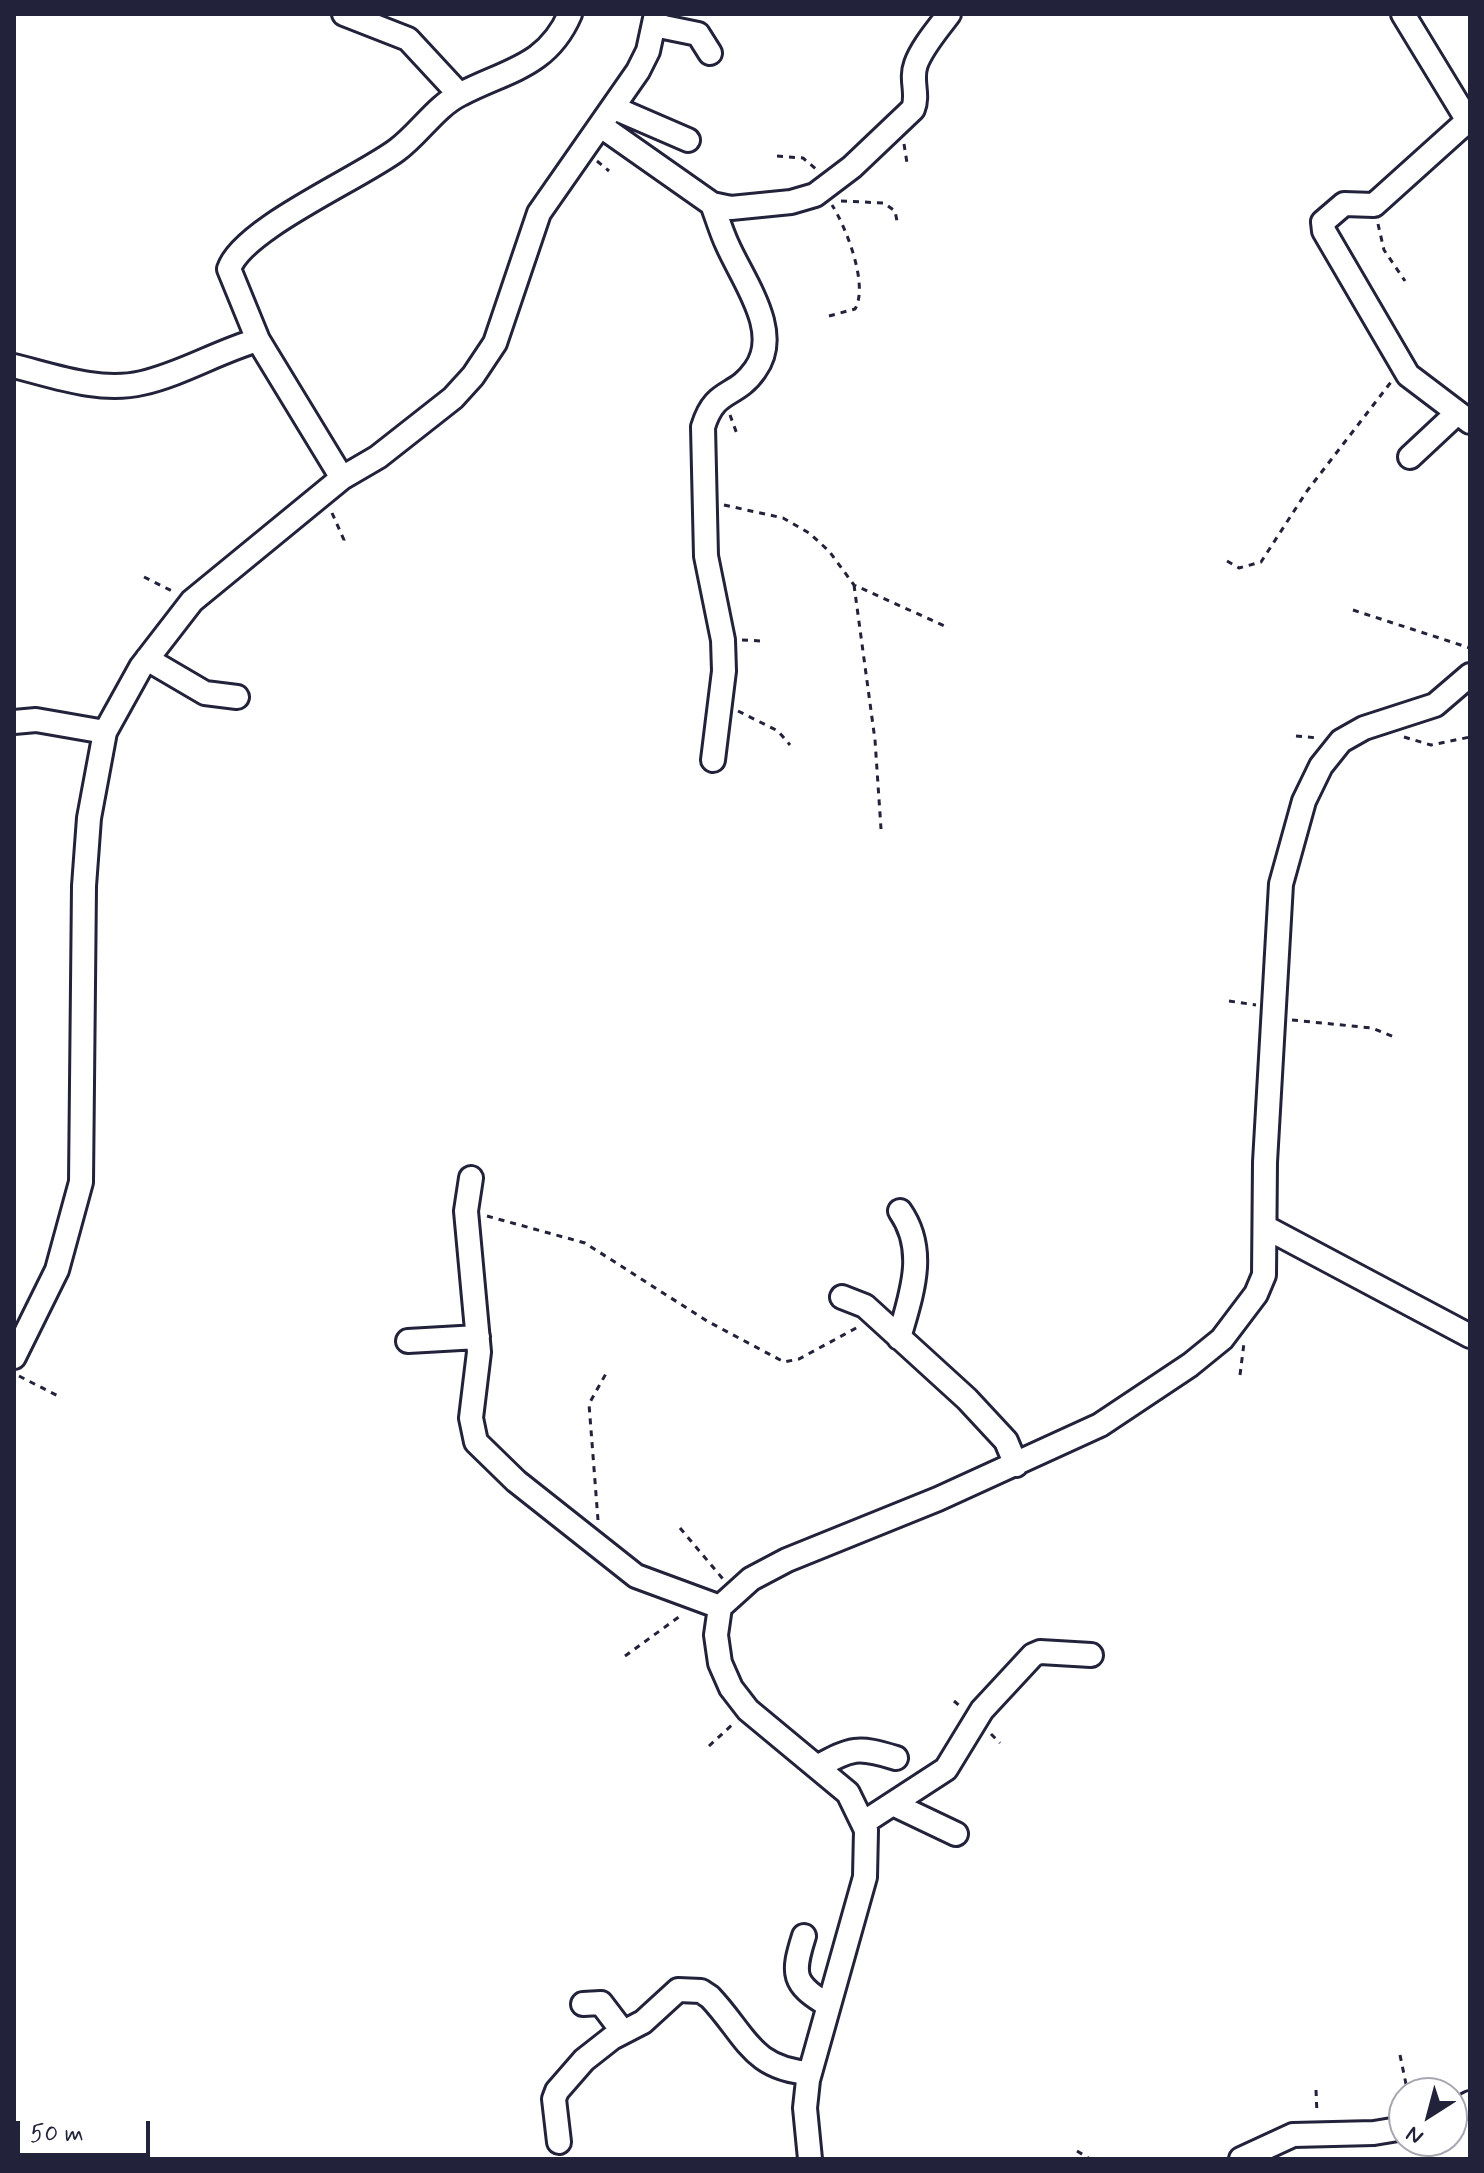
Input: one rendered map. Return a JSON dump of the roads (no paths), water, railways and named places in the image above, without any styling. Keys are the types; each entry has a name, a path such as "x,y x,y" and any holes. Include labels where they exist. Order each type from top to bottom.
{"street":[{"path":"344,14 408,39 459,94"},
{"path":"342,478 258,340 229,269 238,252 281,220 397,150 459,94 523,67 545,51 561,35 570,14"},
{"path":"608,117 712,204 731,208 791,202 822,191 913,109 917,100 913,82 916,64 949,14"},
{"path":"1403,14 1453,94 1465,116 1464,124 1375,204 1344,204 1323,222 1324,231 1408,375 1463,418 1410,457"},
{"path":"14,1357 57,1270 81,1182 84,886 89,818 105,732 147,659 192,601 342,478 378,457 453,398 486,360 504,320 529,234 539,213 638,71 655,20 698,34 710,53"},
{"path":"608,117 688,140"},
{"path":"712,204 726,243 760,314 765,333 763,358 753,374 718,397 709,409 703,427 706,556 723,640 722,703 713,760"},
{"path":"14,366 66,380 109,385 141,383 258,340"},
{"path":"147,659 196,690 237,697"},
{"path":"471,1178 466,1211 478,1337 471,1418 476,1442 516,1481 636,1576 719,1600 787,1560 1016,1465 1100,1425 1190,1365 1222,1339 1256,1294 1264,1275 1272,1012 1281,884 1304,801 1333,748 1364,728 1435,705 1470,675"},
{"path":"14,722 36,720 105,732"},
{"path":"899,1338 912,1292 917,1255 913,1234 900,1211"},
{"path":"1265,1227 1470,1336"},
{"path":"842,1297 865,1306 994,1426 1006,1441 1016,1465"},
{"path":"408,1341 478,1337"},
{"path":"719,1600 716,1635 720,1663 731,1688 748,1710 848,1793 863,1823 867,1851 865,1877 810,2073 805,2108 810,2159"},
{"path":"863,1823 946,1769 982,1710 1033,1655 1040,1652 1091,1655"},
{"path":"817,1767 850,1749 862,1748 896,1758"},
{"path":"893,1804 956,1834"},
{"path":"804,1936 794,1970 809,1994 828,2005"},
{"path":"559,2142 554,2099 557,2091 584,2060 623,2032 643,2022 678,1990 701,1991 719,2006 766,2063 788,2072 810,2073"},
{"path":"583,2004 592,2001 606,2007 623,2032"},
{"path":"1241,2159 1283,2137 1388,2131"}]}
